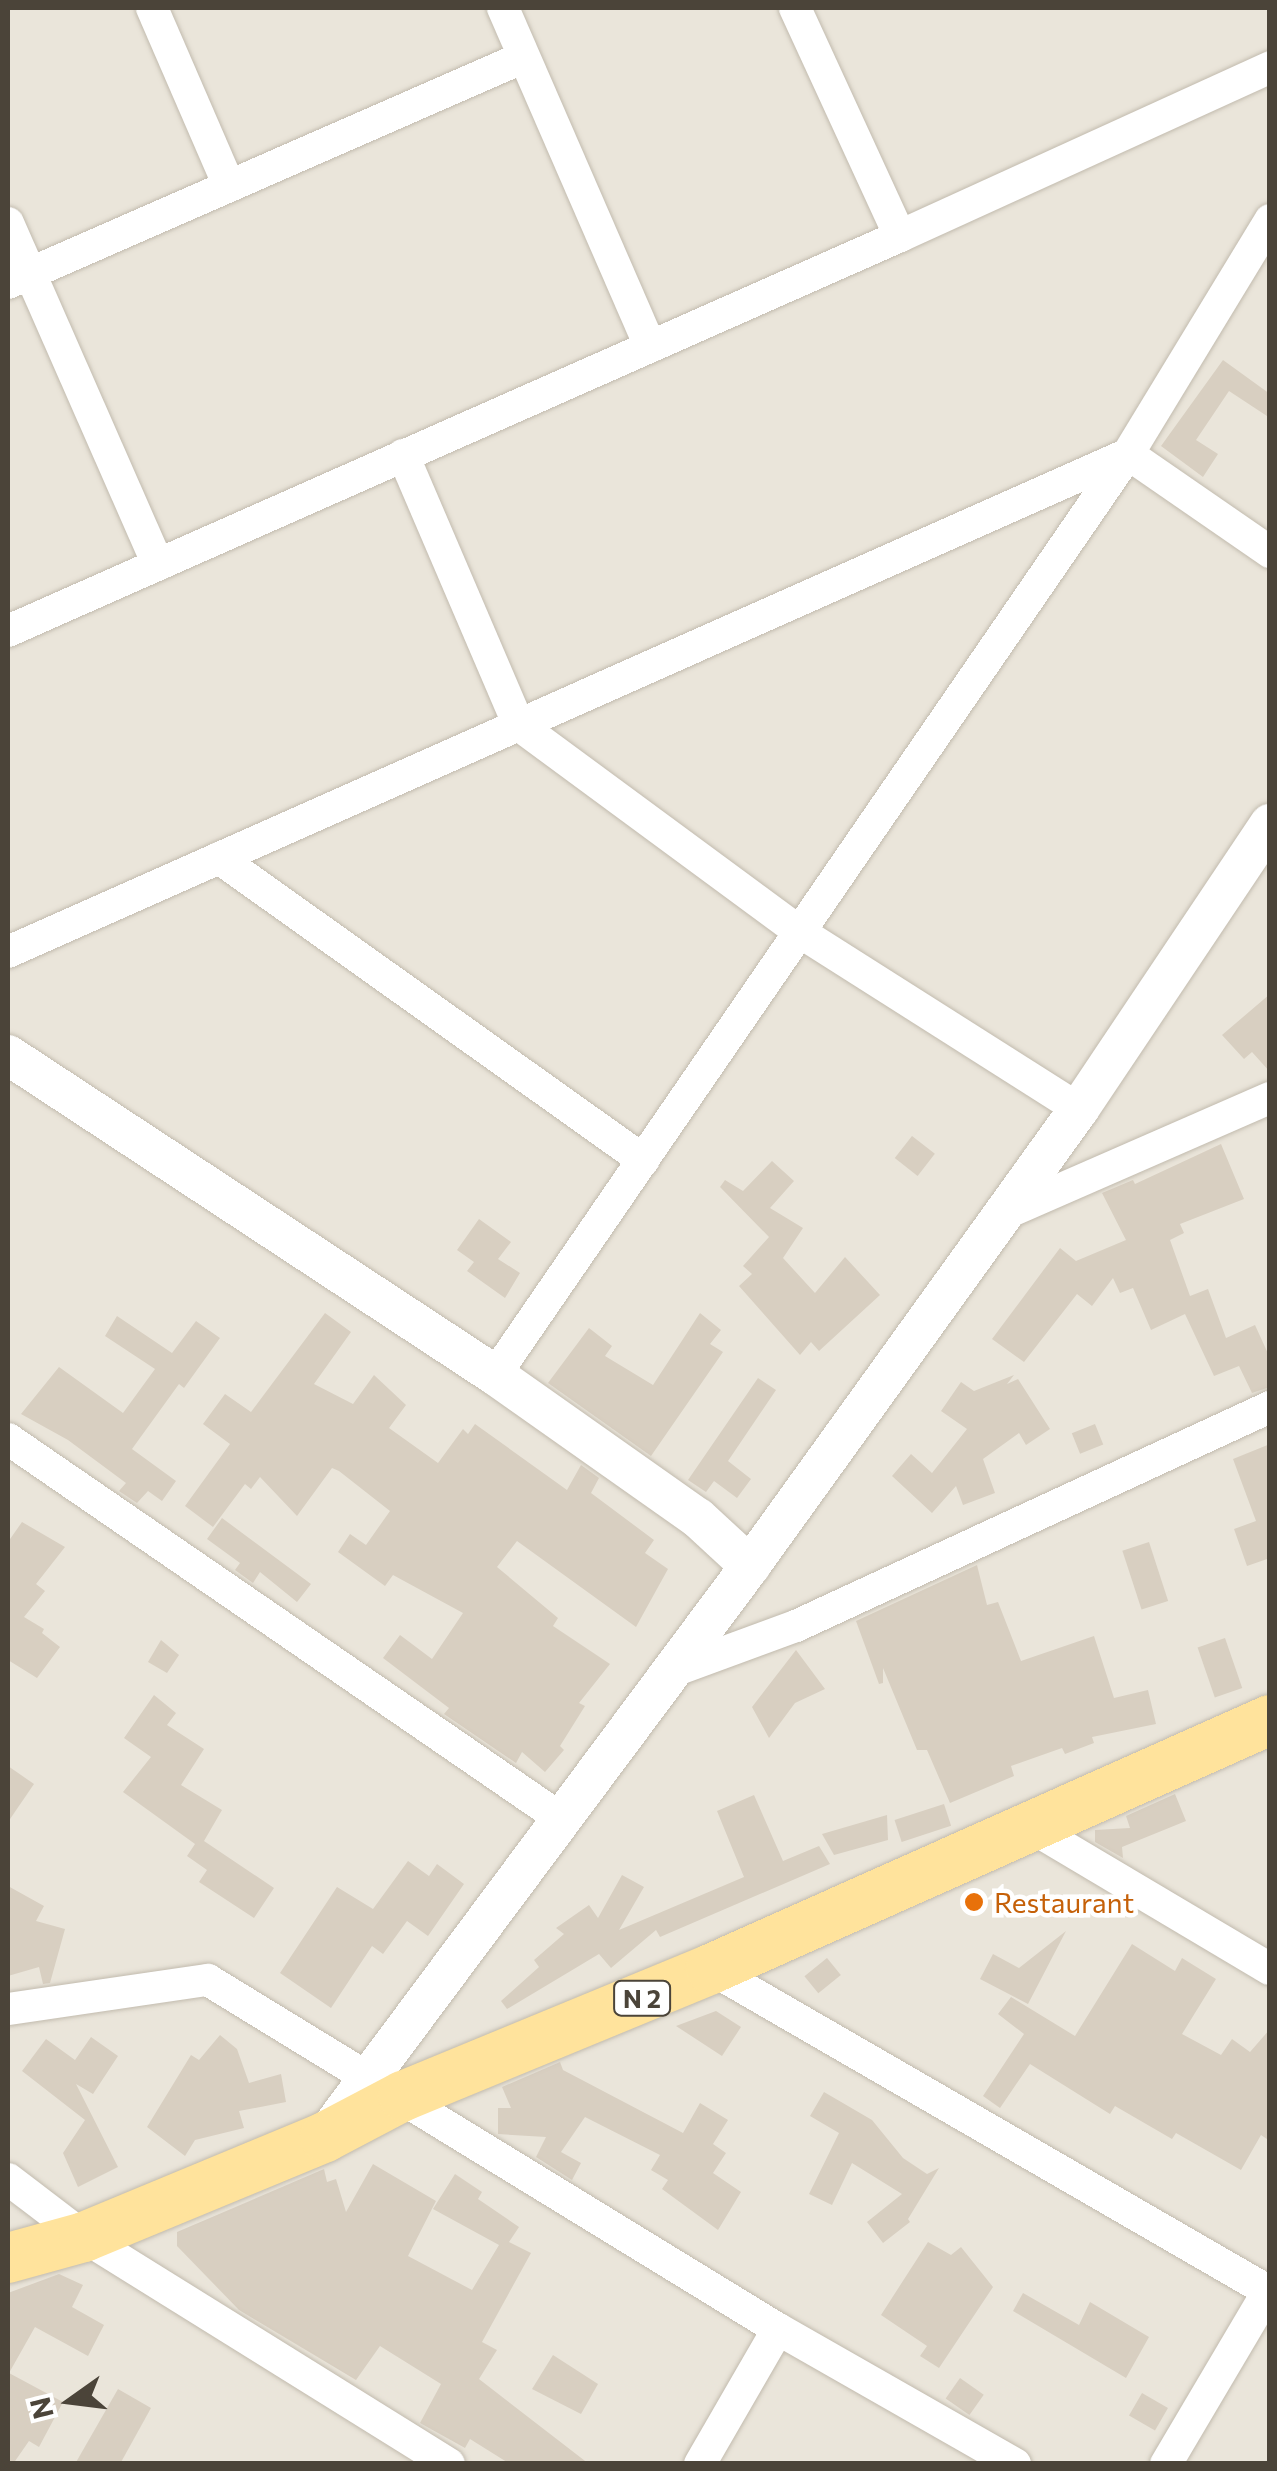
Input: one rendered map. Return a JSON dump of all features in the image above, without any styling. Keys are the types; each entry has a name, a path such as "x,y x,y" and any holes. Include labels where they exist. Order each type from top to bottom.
{"main road":[{"name":"N 2","path":"8,2258 84,2237 325,2137 386,2087 711,1969 1270,1720"}],"street":[{"path":"152,8 229,186"},
{"path":"503,8 650,346"},
{"path":"795,8 900,236"},
{"path":"19,279 524,57"},
{"path":"8,631 900,236 1270,66"},
{"path":"495,1375 1128,454 1270,220"},
{"path":"8,223 19,279 158,564"},
{"path":"1128,454 1270,552"},
{"path":"8,952 1128,454"},
{"path":"403,456 519,725 800,932 1079,1109"},
{"path":"386,2087 560,1818 750,1566 1079,1109 1270,824"},
{"path":"219,858 643,1160"},
{"path":"8,1055 495,1375 698,1518 750,1566"},
{"path":"1002,1215 1270,1098"},
{"path":"668,1673 796,1626 1270,1407"},
{"path":"8,1439 560,1818"},
{"path":"1029,1826 1270,1968"},
{"path":"711,1969 1268,2290 1166,2464"},
{"path":"8,2010 208,1980 778,2329 1015,2464"},
{"path":"8,2179 84,2237 449,2464"},
{"path":"700,2464 778,2329"}],"shaded area":[{"path":"8,8 1269,8 1269,2463 8,2463"}],"building":[{"path":"1223,360 1270,394 1270,418 1229,391 1196,440 1218,454 1203,477 1161,446"},
{"path":"1270,994 1270,1072 1252,1052 1244,1059 1222,1035"},
{"path":"912,1136 935,1154 918,1176 895,1158"},
{"path":"1221,1144 1244,1199 1180,1224 1184,1233 1170,1240 1190,1296 1208,1289 1226,1338 1255,1325 1270,1358 1270,1387 1252,1393 1239,1366 1214,1376 1185,1314 1151,1330 1133,1288 1120,1293 1113,1278 1092,1306 1077,1294 1024,1362 992,1339 1060,1248 1076,1261 1126,1240 1102,1193 1133,1180 1135,1184"},
{"path":"772,1161 794,1181 770,1208 803,1228 783,1258 815,1293 845,1257 880,1295 819,1351 811,1342 800,1355 739,1286 752,1274 743,1266 769,1237 720,1187 725,1180 743,1191"},
{"path":"479,1219 511,1242 498,1259 520,1273 505,1298 467,1271 474,1262 457,1250"},
{"path":"325,1313 351,1332 314,1384 353,1404 374,1375 406,1405 389,1428 438,1463 463,1429 468,1434 475,1424 567,1490 581,1465 599,1478 591,1493 654,1540 645,1553 668,1569 636,1627 517,1541 497,1567 558,1618 553,1626 610,1664 579,1703 585,1706 560,1746 564,1750 545,1772 522,1752 516,1763 444,1714 449,1708 383,1658 400,1635 432,1659 463,1613 393,1575 385,1586 338,1552 350,1534 366,1545 390,1511 339,1471 332,1468 297,1516 260,1477 251,1489 245,1484 213,1527 185,1506 230,1444 203,1424 225,1394 251,1412"},
{"path":"700,1313 721,1330 710,1344 723,1352 651,1456 548,1383 589,1328 612,1346 605,1356 653,1385"},
{"path":"117,1316 172,1353 196,1321 220,1338 184,1388 179,1384 132,1449 176,1481 162,1501 148,1491 137,1503 119,1491 126,1483 68,1440 21,1414 59,1367 123,1413 155,1369 105,1336"},
{"path":"1014,1375 1007,1384 1018,1379 1050,1429 1026,1445 1019,1433 983,1459 995,1493 963,1505 956,1486 932,1513 892,1476 911,1454 932,1473 967,1429 941,1411 961,1382 974,1391"},
{"path":"758,1378 776,1390 728,1461 751,1479 737,1498 714,1481 706,1492 688,1480"},
{"path":"1095,1424 1103,1444 1080,1454 1072,1433"},
{"path":"1270,1444 1270,1558 1247,1566 1234,1529 1256,1521 1233,1459"},
{"path":"222,1518 311,1584 297,1602 260,1572 253,1583 235,1570 240,1563 207,1539"},
{"path":"22,1522 65,1547 36,1584 45,1591 24,1617 44,1629 42,1633 60,1647 37,1678 8,1660 8,1542"},
{"path":"1149,1542 1168,1601 1142,1610 1122,1551"},
{"path":"977,1565 987,1605 998,1602 1021,1661 1094,1636 1114,1698 1148,1690 1156,1724 1092,1737 1094,1743 1065,1754 1062,1748 1011,1766 1014,1776 950,1803 927,1750 917,1750 883,1668 883,1683 879,1684 856,1621"},
{"path":"1225,1638 1242,1688 1215,1698 1198,1647"},
{"path":"161,1640 179,1655 167,1673 148,1662"},
{"path":"796,1650 825,1689 795,1703 769,1738 752,1707"},
{"path":"154,1695 176,1713 167,1725 204,1749 181,1785 222,1810 204,1841 274,1888 254,1918 199,1882 207,1870 187,1856 195,1844 123,1792 151,1757 124,1738"},
{"path":"8,1766 34,1784 8,1822"},
{"path":"1175,1794 1186,1821 1122,1847 1123,1858 1095,1842 1095,1830 1130,1828 1126,1816"},
{"path":"754,1795 783,1861 819,1846 830,1864 660,1937 656,1930 611,1968 599,1954 507,2009 501,2001 539,1967 534,1960 564,1934 556,1928 589,1905 598,1918 622,1875 644,1887 619,1930 744,1877 717,1811"},
{"path":"944,1804 951,1826 902,1842 895,1820"},
{"path":"887,1815 888,1840 834,1855 822,1834"},
{"path":"408,1861 429,1876 437,1864 464,1884 428,1936 407,1921 383,1954 372,1946 331,2008 280,1973 337,1887 373,1909"},
{"path":"8,1886 44,1906 36,1921 65,1929 50,1983 43,1984 39,1967 8,1976"},
{"path":"1066,1931 1028,2004 980,1979 993,1954 1019,1968"},
{"path":"1132,1944 1175,1971 1182,1958 1216,1979 1182,2034 1221,2055 1232,2039 1250,2052 1270,2029 1270,2141 1261,2135 1241,2170 1176,2133 1172,2139 1115,2106 1110,2114 1030,2064 1000,2108 983,2096 1024,2034 998,2014 1011,1997 1075,2036"},
{"path":"827,1958 841,1975 818,1993 804,1976"},
{"path":"716,2011 741,2027 722,2056 676,2026"},
{"path":"220,2035 237,2049 249,2083 281,2074 286,2102 239,2111 244,2128 195,2140 185,2156 147,2127 191,2055 199,2060"},
{"path":"91,2037 118,2056 93,2094 76,2084 118,2167 78,2187 63,2153 85,2120 22,2071 46,2039 75,2060"},
{"path":"560,2062 563,2070 683,2133 700,2103 728,2120 713,2144 726,2153 713,2173 741,2192 718,2230 662,2189 668,2180 651,2170 660,2155 585,2117 561,2152 581,2163 572,2180 536,2157 546,2137 498,2134 498,2108 511,2108 502,2087"},
{"path":"824,2092 872,2120 903,2158 927,2174 939,2168 908,2219 910,2222 883,2243 867,2222 902,2194 852,2163 832,2205 809,2194 839,2133 810,2116"},
{"path":"373,2164 436,2201 408,2256 472,2290 499,2245 433,2209 455,2174 482,2192 478,2199 519,2227 509,2242 531,2253 482,2342 497,2350 479,2379 589,2464 510,2464 470,2439 465,2448 420,2423 441,2384 380,2346 356,2380 239,2310 177,2246 177,2232 324,2169 327,2182 336,2179 346,2212"},
{"path":"928,2242 951,2255 961,2247 993,2287 939,2368 920,2356 927,2346 881,2315"},
{"path":"59,2274 83,2285 72,2307 104,2325 88,2356 35,2327 9,2373 63,2402 39,2447 29,2441 13,2464 8,2464 8,2293"},
{"path":"1023,2293 1079,2325 1090,2302 1149,2337 1126,2378 1013,2311"},
{"path":"553,2355 598,2384 581,2414 532,2389"},
{"path":"960,2378 984,2395 969,2415 946,2398"},
{"path":"118,2389 151,2408 120,2464 75,2464"},
{"path":"1142,2393 1168,2408 1155,2431 1129,2416"}],"place":[{"name":"Restaurant","path":"974,1902"}]}
